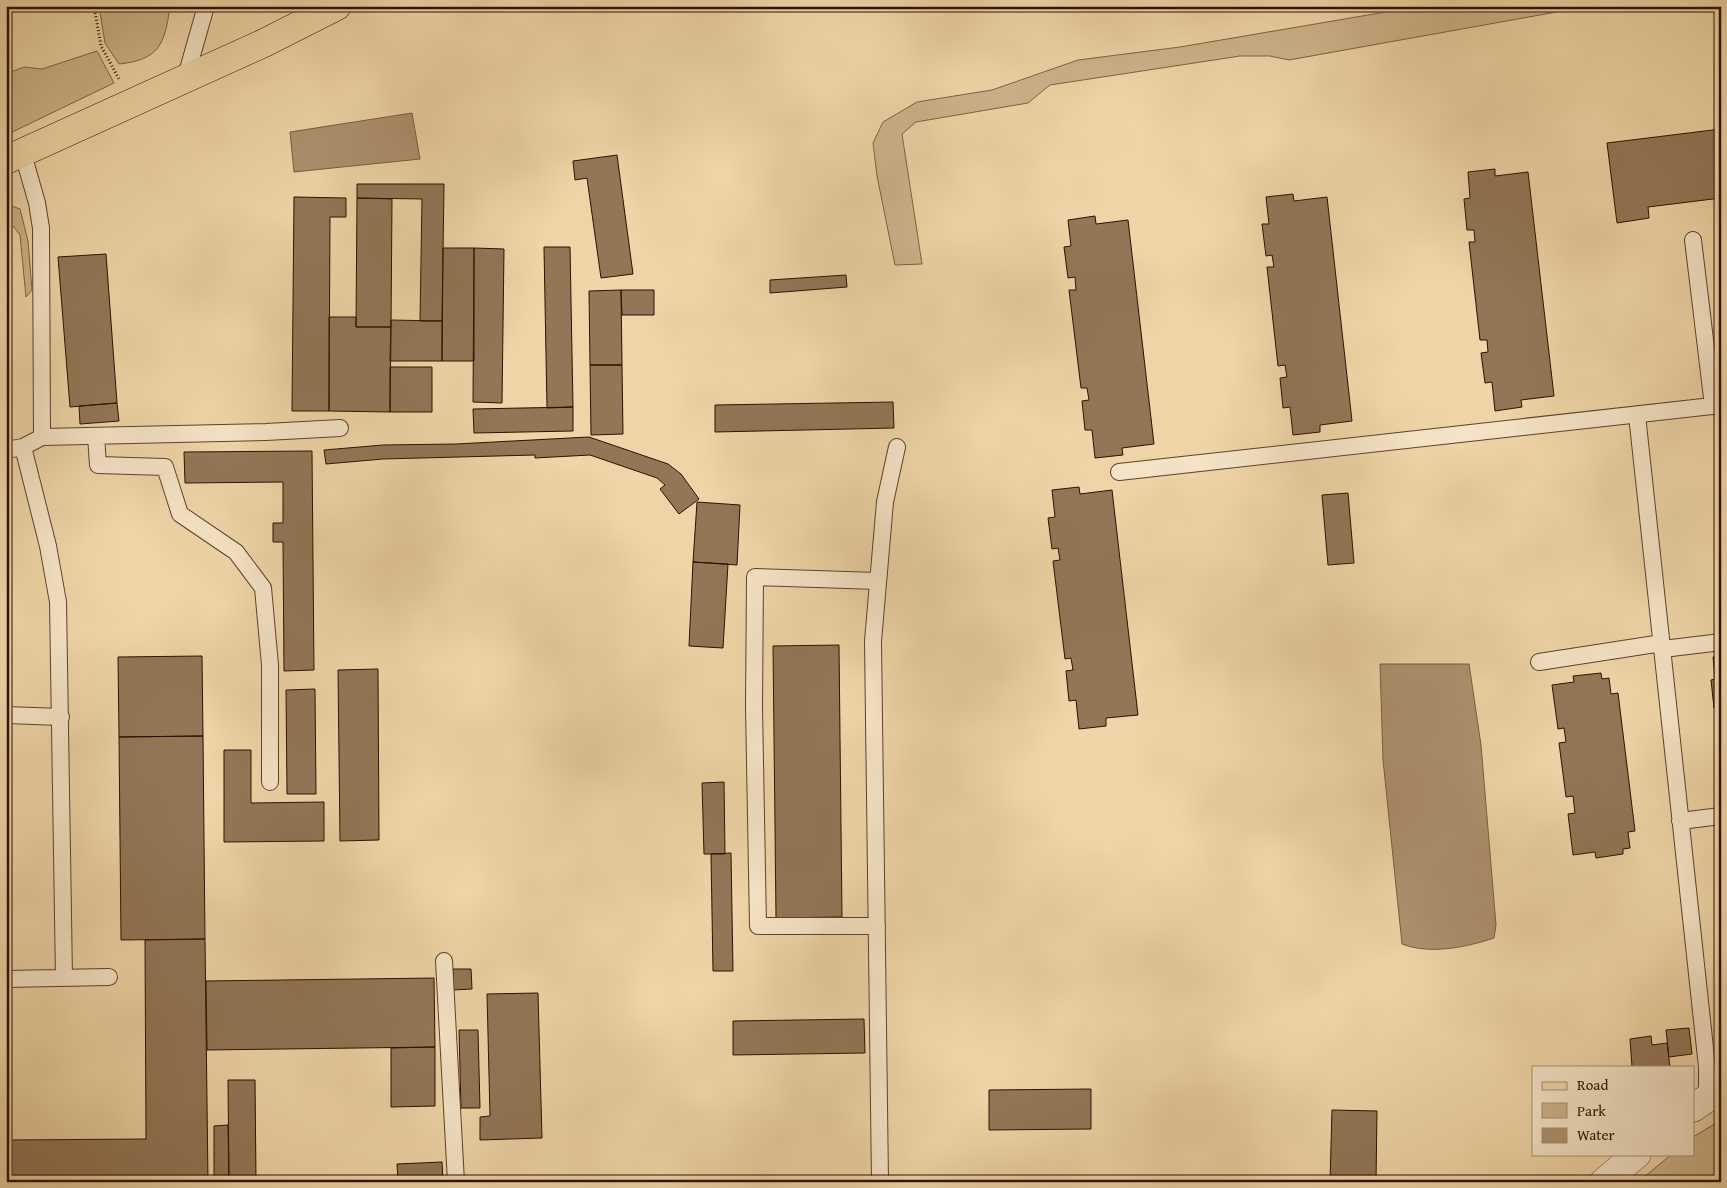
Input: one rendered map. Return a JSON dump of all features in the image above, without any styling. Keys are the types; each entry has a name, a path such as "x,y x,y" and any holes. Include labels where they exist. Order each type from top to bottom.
{"main road":[{"path":"14,157 185,80 337,6"}],"street":[{"path":"1604,1182 1635,1156"}],"lane":[{"path":"185,80 206,6"},
{"path":"14,157 37,203 41,228 42,437"},
{"path":"1118,472 1717,406 1693,240"},
{"path":"1637,415 1707,1067 1707,1098"},
{"path":"6,450 23,447 42,437 266,432 340,428"},
{"path":"96,436 98,465 164,467 180,514 236,552 263,588 270,665 270,782"},
{"path":"23,447 48,546 58,602 64,978"},
{"path":"880,1182 873,641 885,502 897,447"},
{"path":"877,926 758,926 754,707 755,577 878,582"},
{"path":"1539,662 1662,646 1721,642"},
{"path":"6,716 61,717"},
{"path":"1680,821 1721,816"},
{"path":"444,961 456,1182"},
{"path":"6,979 109,977"}],"path":[{"path":"94,6 101,46 132,104"}],"green space":[{"path":"99,6 170,6 166,31 158,48 143,59 119,64 105,43"},
{"path":"1421,6 1590,6 1289,60 1270,56 1240,56 1050,85 1028,103 916,122 902,134 922,264 895,265 877,176 873,143 883,122 917,102 992,90 1078,60 1180,47"},
{"path":"97,51 114,83 6,135 6,74 24,67 42,69"},
{"path":"6,204 20,209 28,241 32,290 26,297 20,235 14,227 6,225"},
{"path":"1721,1120 1721,1179 1717,1182 1638,1182 1670,1156 1694,1156 1694,1136"}],"water":[{"path":"412,113 420,159 294,172 290,132"},
{"path":"1380,664 1469,664 1481,745 1496,925 1494,938 1448,949 1424,949 1402,944 1383,760"}],"building":[{"path":"1721,129 1721,198 1648,207 1649,218 1617,223 1607,143"},
{"path":"617,155 633,274 601,278 587,178 575,180 573,161"},
{"path":"1495,169 1495,176 1528,172 1554,396 1521,400 1522,407 1495,411 1492,382 1485,383 1481,353 1488,352 1487,340 1480,340 1469,242 1475,242 1474,230 1467,230 1464,199 1470,198 1468,172"},
{"path":"357,184 444,184 442,321 420,321 422,199 357,198"},
{"path":"1293,194 1294,201 1327,197 1352,421 1320,425 1320,432 1293,435 1290,407 1283,408 1280,378 1287,377 1285,365 1278,366 1267,267 1274,267 1272,255 1266,256 1262,224 1269,224 1266,197"},
{"path":"294,197 346,198 346,217 330,217 329,411 292,411"},
{"path":"357,198 392,199 391,327 356,327"},
{"path":"1095,216 1096,224 1128,220 1154,444 1122,448 1123,455 1095,458 1092,430 1085,430 1082,401 1089,400 1087,388 1081,388 1069,290 1076,290 1075,277 1068,278 1064,247 1071,246 1068,220"},
{"path":"544,247 570,247 573,407 547,408"},
{"path":"443,248 474,248 474,361 442,361"},
{"path":"474,248 504,249 502,403 473,402"},
{"path":"106,254 117,403 70,407 58,257"},
{"path":"846,275 847,287 770,293 770,280"},
{"path":"621,290 654,290 654,315 622,315"},
{"path":"621,290 622,365 590,365 589,291"},
{"path":"329,317 356,317 356,327 391,327 390,412 329,411"},
{"path":"391,320 442,321 442,361 390,361"},
{"path":"590,365 622,365 623,434 591,435"},
{"path":"390,367 432,367 432,412 390,412"},
{"path":"893,402 894,428 715,432 715,405"},
{"path":"117,403 119,421 80,424 79,406"},
{"path":"573,407 573,431 474,433 473,409"},
{"path":"589,437 668,464 681,474 699,499 679,514 660,489 665,485 657,478 590,455 535,458 535,455 383,459 326,464 324,450 383,445 456,444"},
{"path":"312,451 314,670 284,671 283,542 273,542 273,523 283,523 283,482 185,483 184,452"},
{"path":"1079,487 1080,494 1112,490 1138,715 1106,718 1106,726 1079,729 1076,700 1069,701 1066,671 1073,670 1071,658 1065,659 1053,561 1060,560 1058,548 1052,549 1048,518 1055,517 1052,490"},
{"path":"1348,493 1354,563 1328,565 1322,495"},
{"path":"697,502 740,505 737,565 693,562"},
{"path":"693,562 728,564 723,648 689,646"},
{"path":"839,645 842,917 776,918 773,646"},
{"path":"202,656 203,736 119,737 118,657"},
{"path":"1721,656 1720,714 1719,707 1714,708 1711,680 1715,679 1713,657"},
{"path":"378,669 379,840 340,841 338,670"},
{"path":"1601,673 1602,679 1609,678 1611,694 1618,693 1635,831 1628,832 1630,848 1623,849 1623,854 1596,858 1595,852 1573,855 1568,814 1575,813 1573,796 1566,797 1559,743 1566,742 1564,728 1558,729 1552,685 1574,682 1573,676"},
{"path":"315,689 316,794 287,794 286,690"},
{"path":"203,736 205,939 121,940 119,737"},
{"path":"224,750 251,750 251,803 324,802 324,841 224,842"},
{"path":"724,782 725,854 704,854 702,783"},
{"path":"731,853 733,971 713,971 711,854"},
{"path":"205,939 208,1182 7,1182 7,1140 146,1139 145,940"},
{"path":"453,969 471,969 472,989 453,990"},
{"path":"434,978 435,1047 207,1050 206,981"},
{"path":"538,993 542,1138 480,1140 480,1117 490,1116 487,994"},
{"path":"864,1019 865,1053 733,1055 733,1021"},
{"path":"1689,1028 1692,1054 1669,1057 1666,1030"},
{"path":"459,1030 478,1030 480,1108 461,1108"},
{"path":"1651,1036 1652,1045 1667,1043 1670,1066 1632,1066 1630,1039"},
{"path":"435,1047 435,1106 391,1107 391,1048"},
{"path":"228,1080 255,1080 256,1182 229,1182"},
{"path":"1091,1089 1091,1129 989,1130 989,1090"},
{"path":"1332,1110 1377,1111 1376,1182 1330,1182"},
{"path":"228,1125 229,1182 214,1182 214,1126"},
{"path":"442,1162 443,1182 398,1182 397,1164"}]}
